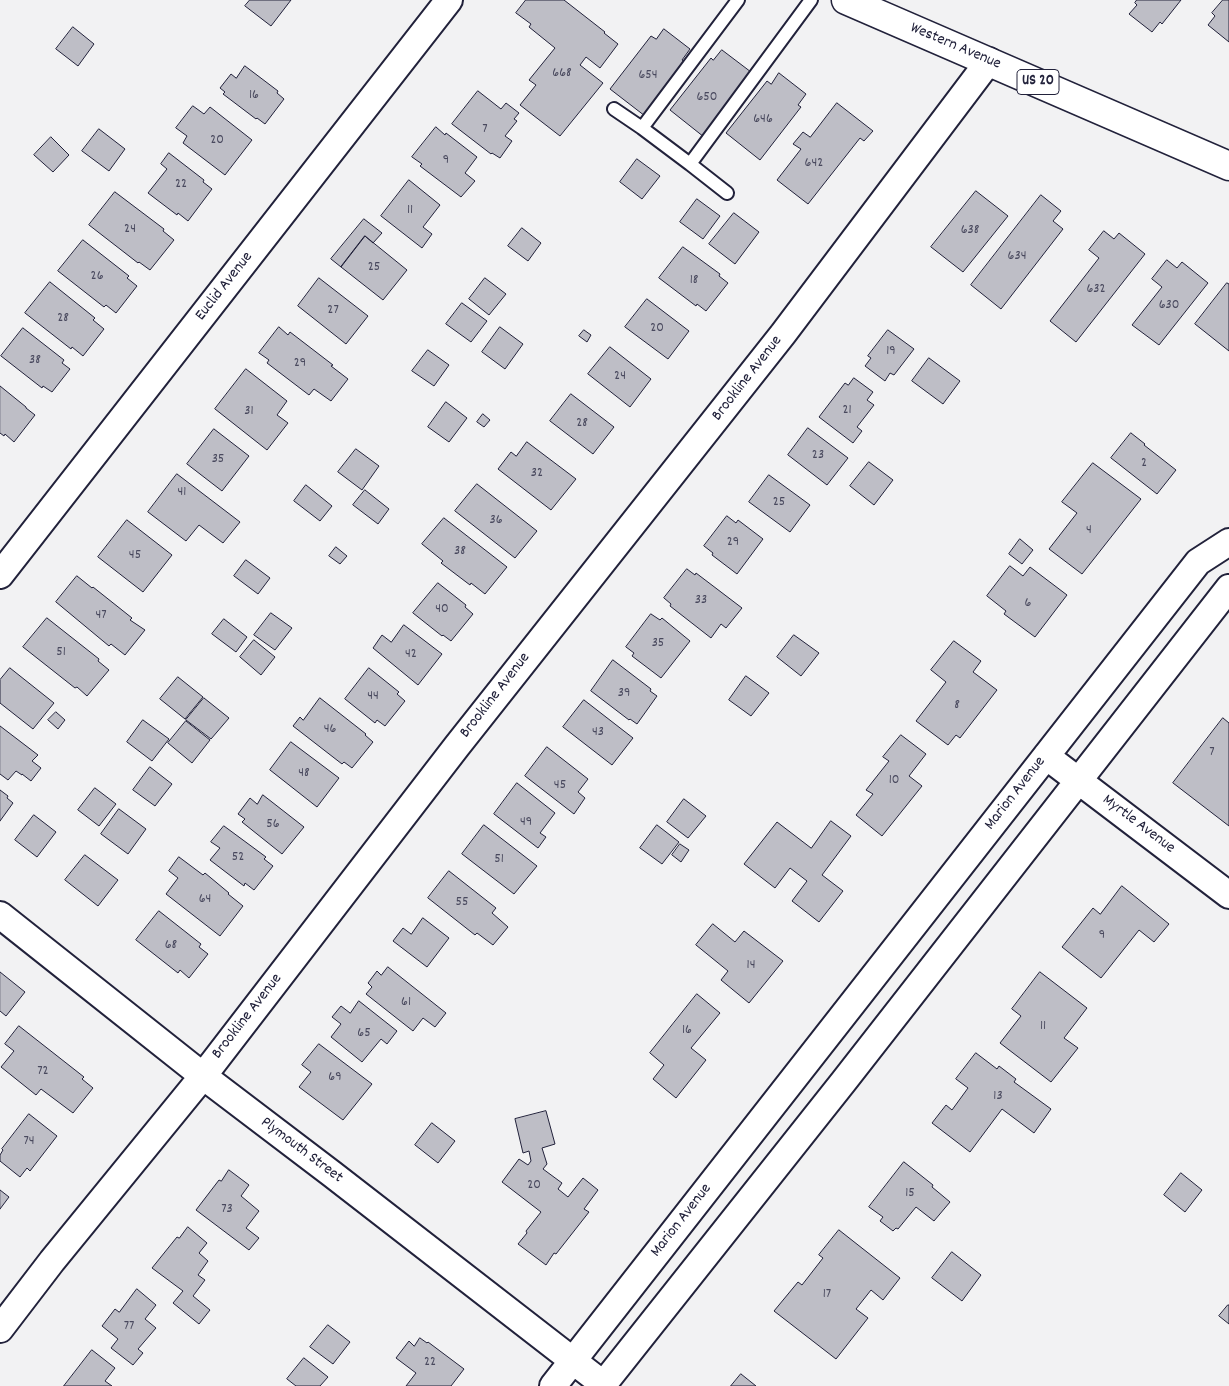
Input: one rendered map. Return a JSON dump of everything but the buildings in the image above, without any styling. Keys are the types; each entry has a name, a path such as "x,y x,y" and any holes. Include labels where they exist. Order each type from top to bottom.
{"main road":[{"name":"Western Avenue","path":"846,0 1225,158"}],"street":[{"name":"Euclid Avenue","path":"0,575 449,0"},
{"name":"Brookline Avenue","path":"0,1329 52,1261 202,1076 457,746 784,334 989,61"},
{"name":"Marion Avenue","path":"553,1386 1198,562 1229,542"},
{"path":"602,1385 844,1081 1229,588"},
{"name":"Myrtle Avenue","path":"1046,756 1229,895"},
{"name":"Plymouth Street","path":"0,916 202,1076 332,1174 602,1385"},
{"path":"812,1056 844,1081"}],"lane":[{"path":"642,128 738,0"},
{"path":"690,164 811,0"},
{"path":"614,110 642,128 727,194"}]}
